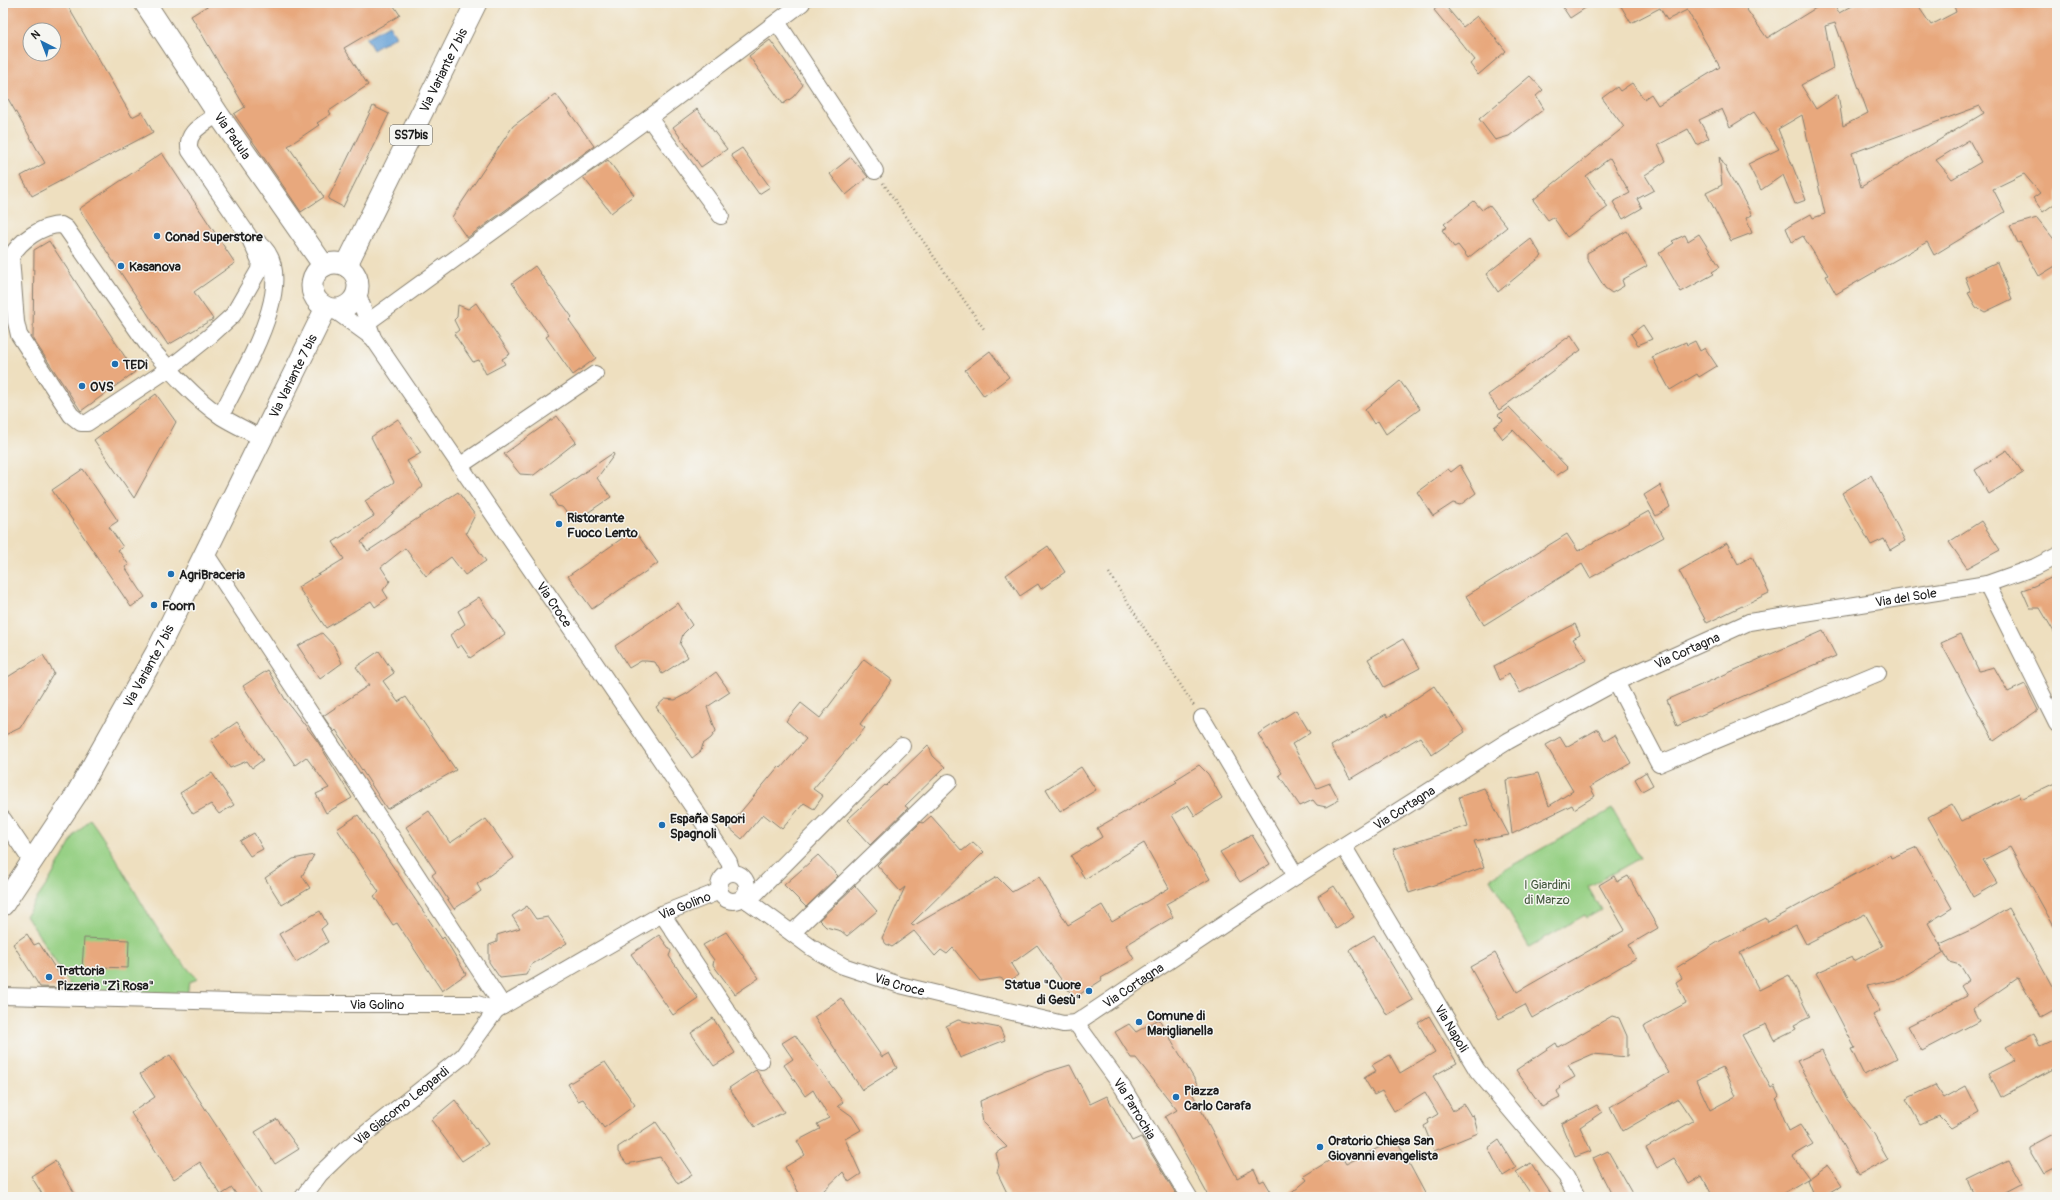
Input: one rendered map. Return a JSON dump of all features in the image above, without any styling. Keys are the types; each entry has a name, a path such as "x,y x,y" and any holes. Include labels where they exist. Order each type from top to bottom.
{"main road":[{"name":"Via Padula","path":"145,3 218,114 324,266"},
{"name":"Via Variante 7 bis","path":"348,268 350,258 476,3"},
{"path":"337,263 348,268 356,278 357,291 355,297 346,306 330,308 315,298 312,284 318,270 324,266 337,263"},
{"name":"Via Variante 7 bis","path":"3,905 76,795 156,653 262,439 330,308"}],"street":[{"path":"368,322 649,118 802,3"},
{"path":"777,22 875,171"},
{"path":"218,114 195,130 189,137 188,145 190,151 248,235 260,261 259,270 233,315 210,336 170,368 88,423 81,423 75,419 27,349 19,334 16,322 11,257 15,249 46,228 61,225 66,228 147,344 170,368 197,397 221,416 262,439"},
{"path":"649,118 720,216"},
{"path":"221,416 264,328 272,306 274,271 270,259 263,246 248,235"},
{"name":"Via Croce","path":"357,291 373,338 695,810 729,862 732,872"},
{"name":"Via Croce","path":"330,308 373,338"},
{"path":"461,465 595,374"},
{"path":"205,553 500,1008"},
{"name":"Via del Sole","path":"1749,622 1987,584 2035,567 2057,556"},
{"path":"1987,584 2057,724"},
{"name":"Via Cortagna","path":"1076,1023 1296,876 1344,847 1508,741 1616,682 1749,622"},
{"path":"1616,682 1659,764 1878,673"},
{"path":"1202,718 1296,876"},
{"path":"746,898 748,888 746,880 740,874 732,872 725,875 721,879 720,892 723,897 731,901 746,898 902,746"},
{"path":"792,933 949,782"},
{"path":"3,819 32,862"},
{"name":"Via Napoli","path":"1344,847 1477,1070 1566,1176 1577,1197"},
{"name":"Via Golino","path":"3,996 313,1004 477,1004 500,1008 662,914 720,892"},
{"name":"Via Croce","path":"746,898 812,948 843,966 900,985 1049,1021 1063,1024 1076,1023"},
{"path":"662,914 761,1061"},
{"name":"Via Giacomo Leopardi","path":"303,1197 320,1174 345,1150 463,1056 500,1008"},
{"name":"Via Parrochia","path":"1076,1023 1123,1088 1189,1197"}],"path":[{"path":"875,171 984,329"},
{"path":"1109,573 1202,718"}],"green space":[{"name":"I Giardini di Marzo","path":"1612,809 1640,858 1588,887 1601,910 1587,918 1585,915 1529,947 1490,878"},
{"path":"90,819 104,839 153,922 181,961 198,979 189,982 187,996 75,993 26,915 49,881 75,835"}],"water":[{"path":"389,25 396,36 373,50 366,38"}],"building":[{"path":"3,3 66,3 132,117 142,112 153,132 32,196 21,176 45,163 3,90"},
{"path":"212,3 392,3 400,15 344,48 368,85 329,111 331,114 317,123 319,125 288,146 324,197 301,212 234,114 245,107 191,16"},
{"path":"1443,3 1463,27 1477,16 1506,51 1478,75 1470,64 1475,60 1434,10"},
{"path":"1560,3 1593,3 1570,18"},
{"path":"1619,3 1742,3 1767,38 1824,3 1834,3 1839,13 1858,3 1916,3 1931,25 1956,12 1953,3 2057,3 2057,202 2043,212 2033,198 2040,193 2024,174 1993,189 2005,212 1934,255 1927,242 1836,294 1826,276 1828,275 1803,236 1792,242 1786,228 1811,214 1813,218 1825,214 1802,115 1778,129 1806,200 1795,204 1783,175 1761,190 1748,164 1779,149 1754,112 1730,127 1722,109 1699,120 1709,138 1697,145 1688,129 1658,145 1666,161 1645,175 1654,190 1637,199 1642,208 1623,219 1613,202 1630,193 1610,158 1586,176 1608,207 1567,237 1553,217 1548,220 1533,200 1624,127 1602,98 1617,87 1620,91 1632,83 1644,99 1651,94 1658,105 1720,67 1687,10 1667,20 1660,8 1631,23","holes":["1835,23 1868,113 1843,126 1838,94 1816,109 1801,85 1833,68 1825,26","1980,106 1984,113 1861,187 1852,153","1969,140 1981,162 1952,179 1936,160"]},
{"path":"770,40 803,85 793,97 783,104 749,56"},
{"path":"1530,76 1543,90 1536,96 1544,109 1509,136 1495,140 1479,119"},
{"path":"556,94 594,146 467,238 452,217 513,126"},
{"path":"373,106 389,114 343,207 328,199"},
{"path":"697,109 727,149 701,167 673,127"},
{"path":"742,148 770,187 759,194 731,155"},
{"name":"Conad Superstore","path":"162,153 235,263 194,292 213,319 168,345 79,209"},
{"path":"1719,156 1752,215 1746,218 1752,233 1731,241 1706,193 1722,185"},
{"path":"851,157 868,177 846,195 830,174"},
{"path":"608,160 634,195 611,213 583,177"},
{"path":"1474,201 1482,210 1489,205 1507,227 1468,258 1458,245 1454,247 1442,230 1447,227 1444,224"},
{"path":"2037,218 2057,243 2057,265 2039,276 2020,242 2018,243 2010,226"},
{"path":"1627,231 1647,266 1622,280 1624,286 1612,293 1605,288 1587,259 1587,253"},
{"path":"1699,234 1720,267 1712,272 1714,274 1681,292 1659,253 1674,243 1672,241 1685,235 1688,241"},
{"path":"1531,239 1542,256 1498,292 1486,274"},
{"path":"49,241 135,372 81,411 33,339 34,250"},
{"path":"1997,262 2012,299 1985,312 1976,307 1968,293 1971,292 1965,277"},
{"path":"535,266 572,317 569,320 596,358 573,375 546,337 549,335 512,283"},
{"path":"476,303 510,354 502,359 505,364 486,374 479,360 473,362 454,334 459,330 454,320 457,317 458,305 468,309"},
{"path":"1643,325 1652,339 1638,345 1631,334"},
{"path":"1571,335 1581,350 1499,410 1488,395"},
{"path":"1695,341 1700,351 1705,348 1717,366 1699,377 1697,374 1670,390 1652,357 1686,342 1687,345"},
{"path":"990,351 1009,377 984,396 965,370"},
{"path":"1400,381 1420,409 1386,434 1378,421 1374,424 1365,410"},
{"path":"156,394 176,422 134,498 94,440"},
{"path":"1509,407 1568,468 1556,476 1513,430 1503,439 1494,427 1503,420 1498,415"},
{"path":"557,416 576,442 534,475 520,474 504,454"},
{"path":"398,419 421,453 407,461 423,486 361,542 368,551 458,492 475,515 466,533 486,561 465,575 451,557 426,576 405,548 381,567 390,581 383,590 388,598 375,607 371,601 326,628 298,587 344,559 333,542 374,516 365,501 394,482 371,437"},
{"path":"2007,450 2023,473 1989,494 1975,470"},
{"path":"613,453 614,455 597,478 611,497 574,522 562,507 557,506 551,495"},
{"path":"1460,465 1476,493 1460,505 1453,503 1433,516 1417,492 1448,469 1451,472"},
{"path":"83,469 118,521 109,527 123,547 118,550 129,565 125,567 145,597 131,607 52,490"},
{"path":"1871,475 1905,541 1890,550 1884,539 1871,545 1842,493"},
{"path":"1660,485 1670,507 1656,516 1644,495"},
{"path":"1649,511 1664,537 1590,578 1582,564 1484,625 1466,596 1567,534 1578,551"},
{"path":"1981,521 2000,550 1967,568 1949,542"},
{"path":"634,530 658,563 592,609 568,576"},
{"path":"1727,543 1738,564 1752,556 1769,593 1707,623 1679,571"},
{"path":"1048,546 1065,572 1041,589 1038,584 1020,596 1006,575"},
{"path":"2057,575 2057,637 2040,608 2030,608 2022,590"},
{"path":"479,597 505,634 470,658 461,645 457,648 450,635 465,624 458,611"},
{"path":"678,603 692,625 683,634 680,644 688,657 662,674 655,662 641,661 629,668 615,646"},
{"path":"1575,624 1580,635 1573,639 1587,660 1520,693 1509,673 1500,680 1494,666"},
{"path":"1823,631 1836,656 1677,726 1667,700"},
{"path":"322,633 334,646 342,663 320,679 298,646"},
{"path":"1961,634 1979,671 1994,667 2008,692 2025,684 2038,710 1994,741 1941,643"},
{"path":"1403,639 1420,668 1384,687 1368,659"},
{"path":"379,651 394,673 383,681 398,702 406,697 456,770 387,809 336,730 334,732 323,716 369,685 356,667"},
{"path":"43,655 54,673 20,728 3,736 3,680"},
{"path":"864,659 892,680 860,724 865,728 813,789 823,796 814,809 804,803 782,829 763,814 742,839 728,827 779,766 781,768 806,739 786,721 801,703 820,718"},
{"path":"268,670 285,699 318,742 352,798 326,813 316,794 329,788 306,757 295,765 243,686"},
{"path":"716,672 730,692 707,707 716,731 711,738 703,744 701,751 692,758 656,707 665,699 675,700 688,693"},
{"path":"1434,686 1465,732 1432,755 1420,737 1350,779 1331,746 1386,714 1388,717"},
{"path":"1296,710 1310,733 1292,744 1317,788 1330,783 1339,800 1326,807 1317,805 1313,800 1300,806 1279,775 1282,773 1258,734"},
{"path":"237,722 263,760 252,768 247,761 230,768 211,740"},
{"path":"1598,729 1605,741 1615,735 1631,763 1590,787 1595,796 1574,809 1572,805 1512,834 1506,780 1538,773 1549,806 1573,791 1546,745 1560,737 1566,747"},
{"path":"928,745 933,756 945,767 905,806 908,808 870,845 847,820 885,785 886,786"},
{"path":"1199,765 1208,774 1222,798 1195,816 1188,805 1172,815 1210,879 1166,904 1173,917 1126,945 1134,959 1101,978 1102,980 1074,998 1037,945 1011,964 1018,975 1009,982 1000,978 980,981 953,948 947,954 941,950 935,956 914,931 892,947 886,944 882,938 905,887 900,891 877,865 921,822 923,823 931,816 962,851 973,842 984,852 911,924 913,926 997,877 1012,892 1039,877 1068,925 1102,905 1112,922 1169,888 1144,843 1085,879 1071,856 1102,837 1097,828 1177,782 1175,780"},
{"path":"1081,767 1096,790 1060,812 1046,789"},
{"path":"1646,772 1653,785 1642,791 1635,779"},
{"path":"212,773 234,805 219,814 211,804 193,814 180,793"},
{"path":"2057,782 2057,932 2010,847 1983,860 1997,883 1973,897 1928,817 1952,804 1962,821 2019,793 2021,799"},
{"path":"1484,788 1509,835 1474,841 1484,867 1409,893 1393,849 1468,826 1459,797"},
{"path":"429,811 450,843 486,819 514,858 477,884 481,891 454,909 432,875 436,872 406,827"},
{"path":"358,815 442,939 444,937 466,974 442,991 397,923 393,925 374,896 379,892 337,829"},
{"path":"254,833 263,849 250,856 240,841"},
{"path":"1252,835 1270,864 1240,882 1220,852"},
{"path":"1917,847 1952,908 1928,923 1944,952 1899,979 1867,986 1880,1011 1873,1015 1897,1058 1864,1075 1851,1049 1855,1048 1816,973 1852,957 1854,961 1883,946 1865,914 1806,944 1796,925 1740,953 1759,990 1789,975 1810,1017 1794,1025 1796,1029 1774,1040 1766,1024 1742,1035 1771,1088 1774,1086 1779,1096 1776,1099 1789,1131 1800,1125 1813,1144 1793,1156 1809,1178 1777,1197 1713,1197 1702,1176 1689,1184 1674,1158 1657,1168 1646,1148 1693,1121 1678,1099 1623,1131 1610,1107 1669,1073 1654,1048 1644,1026 1686,1003 1676,982 1682,978 1676,968 1718,942 1766,918 1768,922 1890,855 1891,858","holes":["1723,1068 1736,1096 1710,1110 1696,1080"]},
{"path":"314,855 302,876 310,888 282,905 265,878 293,859"},
{"path":"818,855 838,876 806,907 784,885"},
{"path":"1614,876 1617,882 1628,876 1658,928 1629,945 1636,958 1532,1018 1525,1005 1499,1019 1470,967 1495,953 1517,992 1625,930 1599,885"},
{"path":"855,886 877,911 847,936 841,931 826,927 819,920"},
{"path":"1334,886 1354,917 1336,929 1318,896"},
{"path":"527,906 536,919 548,917 567,943 531,965 526,975 500,978 489,962 489,945 497,942 497,935 520,928 512,916"},
{"path":"2009,908 2057,995 2057,1008 2041,1017 2018,978 1973,1009 1979,1021 1922,1051 1908,1026 1967,996 1961,986 1969,980 1960,965 1949,962 1940,944 1975,928"},
{"path":"320,911 327,924 321,929 328,942 296,962 279,934"},
{"path":"726,932 759,978 735,994 713,965 714,960 703,945"},
{"path":"27,934 34,945 39,943 68,988 40,987 13,944"},
{"path":"659,935 671,951 669,956 698,998 673,1015 631,954"},
{"path":"1374,935 1413,1000 1387,1015 1349,950"},
{"path":"84,938 129,940 128,968 99,967 99,970 82,969"},
{"path":"841,998 882,1057 889,1053 897,1068 862,1090 814,1017"},
{"path":"1429,1016 1457,1063 1433,1076 1453,1111 1464,1104 1471,1116 1473,1114 1478,1133 1434,1151 1424,1126 1429,1123 1428,1120 1438,1114 1425,1092 1394,1111 1382,1091 1374,1095 1364,1078 1376,1071 1372,1065 1390,1055 1400,1073 1435,1052 1418,1023"},
{"path":"1612,1016 1619,1018 1627,1036 1627,1057 1593,1054 1568,1065 1575,1077 1559,1086 1561,1088 1557,1091 1560,1098 1542,1107 1516,1070 1556,1043 1558,1047"},
{"path":"713,1018 735,1053 714,1066 691,1033"},
{"path":"1159,1019 1199,1087 1191,1091 1237,1178 1254,1169 1260,1182 1264,1180 1274,1197 1209,1197 1165,1117 1177,1110 1136,1058 1131,1058 1115,1032 1129,1024 1136,1032"},
{"path":"958,1020 1000,1028 1005,1040 960,1058 946,1026"},
{"path":"2034,1033 2040,1047 2057,1039 2057,1067 2001,1097 1989,1073 2015,1060 2006,1047"},
{"path":"795,1035 843,1102 838,1106 852,1116 861,1130 845,1139 861,1174 849,1182 843,1172 821,1193 814,1197 801,1197 785,1167 805,1155 797,1141 820,1129 817,1124 829,1118 813,1090 805,1096 784,1065 793,1059 782,1043"},
{"path":"1822,1050 1846,1098 1874,1134 1888,1159 1859,1175 1797,1061"},
{"path":"170,1055 263,1197 238,1197 232,1188 221,1195 200,1162 174,1179 131,1113 155,1097 140,1074"},
{"path":"605,1062 635,1105 604,1128 583,1099 578,1101 568,1084"},
{"path":"1070,1065 1090,1104 1107,1096 1132,1141 1141,1137 1178,1197 1009,1197 997,1172 999,1165 996,1153 1007,1147 983,1123 980,1101 1047,1072"},
{"path":"756,1070 784,1112 755,1127 729,1088"},
{"path":"1935,1085 1944,1098 1966,1086 1979,1112 1951,1128 1939,1116 1920,1124 1906,1099"},
{"path":"455,1100 488,1144 462,1161 431,1120"},
{"path":"1597,1105 1602,1112 1580,1127 1591,1151 1575,1157 1561,1124"},
{"path":"277,1119 299,1149 275,1164 255,1132"},
{"path":"656,1122 692,1175 678,1184 660,1157 627,1164 618,1152 618,1147"},
{"path":"2057,1133 2057,1167 2044,1174 2031,1152 2031,1147"},
{"path":"1396,1139 1427,1197 1287,1197 1307,1180 1304,1176 1340,1154 1346,1164"},
{"path":"1499,1140 1516,1168 1503,1176 1488,1148"},
{"path":"1608,1151 1634,1197 1613,1197 1593,1158"},
{"path":"2008,1160 2022,1185 1999,1197 1975,1197 1967,1180"},
{"path":"55,1161 77,1197 44,1197 31,1176"},
{"path":"1531,1163 1553,1197 1533,1197 1516,1172"},
{"path":"1828,1165 1842,1185 1821,1197 1814,1197 1807,1180"}],"place":[{"name":"Conad Superstore","path":"157,236"},
{"name":"Kasanova","path":"121,266"},
{"name":"TEDi","path":"115,364"},
{"name":"OVS","path":"82,386"},
{"name":"Ristorante Fuoco Lento","path":"559,524"},
{"name":"AgriBraceria","path":"171,574"},
{"name":"Foorn","path":"154,605"},
{"name":"España Sapori Spagnoli","path":"662,825"},
{"name":"Trattoria Pizzeria \"Zì Rosa\"","path":"49,977"},
{"name":"Statua \"Cuore di Gesù\"","path":"1089,991"},
{"name":"Comune di Mariglianella","path":"1139,1022"},
{"name":"Piazza Carlo Carafa","path":"1176,1097"},
{"name":"Oratorio Chiesa San Giovanni evangelista","path":"1320,1147"}]}
